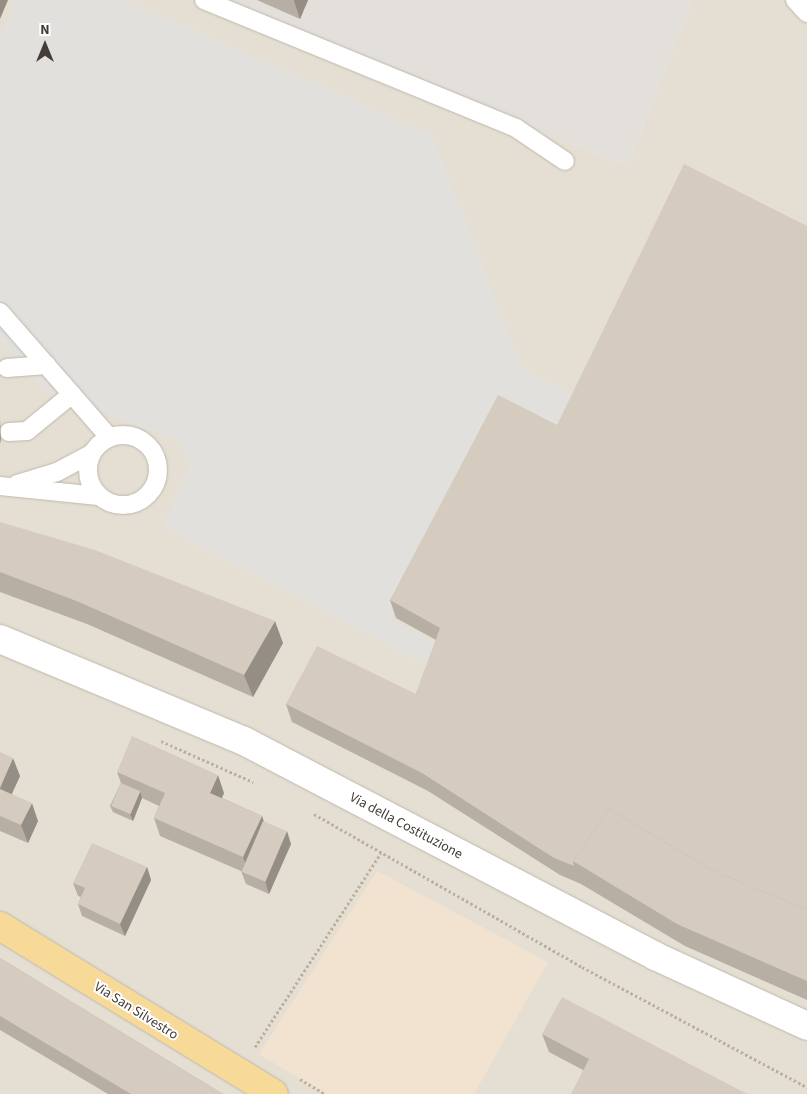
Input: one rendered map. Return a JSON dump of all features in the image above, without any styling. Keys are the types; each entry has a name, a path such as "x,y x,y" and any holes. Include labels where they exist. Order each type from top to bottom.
{"main road":[{"name":"Via San Silvestro","path":"0,926 274,1094"}],"street":[{"name":"Via della Costituzione","path":"0,640 244,742 655,956 807,1026"}],"lane":[{"path":"204,0 516,128 565,161"},
{"path":"795,0 807,13"},
{"path":"0,312 109,437"},
{"path":"7,368 47,365"},
{"path":"9,432 27,431 72,394"},
{"path":"122,434 142,440 156,456 158,475 151,492 136,503 115,505 98,496 1,486 48,475 91,454 109,437 122,434"},
{"path":"91,454 87,476 98,496"}],"path":[{"path":"151,737 262,786"},
{"path":"310,811 381,853 807,1087"},
{"path":"253,1051 381,853"}],"shaded area":[{"path":"0,0 196,0 628,166 692,0 807,0 807,1094 0,1094"},
{"path":"16,0 124,0 432,135 523,371 572,394 555,435 502,409 393,619 439,645 431,666 163,527 191,464 180,441 46,392 0,340 0,37"},
{"path":"196,0 692,0 628,166"},
{"path":"377,871 548,962 474,1094 325,1094 259,1054"}],"building":[{"path":"684,164 807,226 807,910 712,870 609,809 573,861 574,866 554,858 422,773 286,704 317,646 416,694 440,628 390,600 498,395 557,425"},
{"path":"0,522 95,550 275,621 244,675 79,602 0,572"},
{"path":"132,736 218,775 210,793 262,816 243,857 154,818 165,793 117,772"},
{"path":"0,752 13,758 0,788"},
{"path":"121,783 140,791 131,814 111,806"},
{"path":"0,789 32,803 21,825 0,816"},
{"path":"609,809 712,870 807,910 807,981 677,924 573,861"},
{"path":"263,821 287,831 265,882 242,872"},
{"path":"92,843 147,867 120,924 78,904 85,888 73,883"},
{"path":"0,958 223,1094 131,1094 0,1016"},
{"path":"562,997 747,1094 571,1094 589,1059 542,1034"}]}
